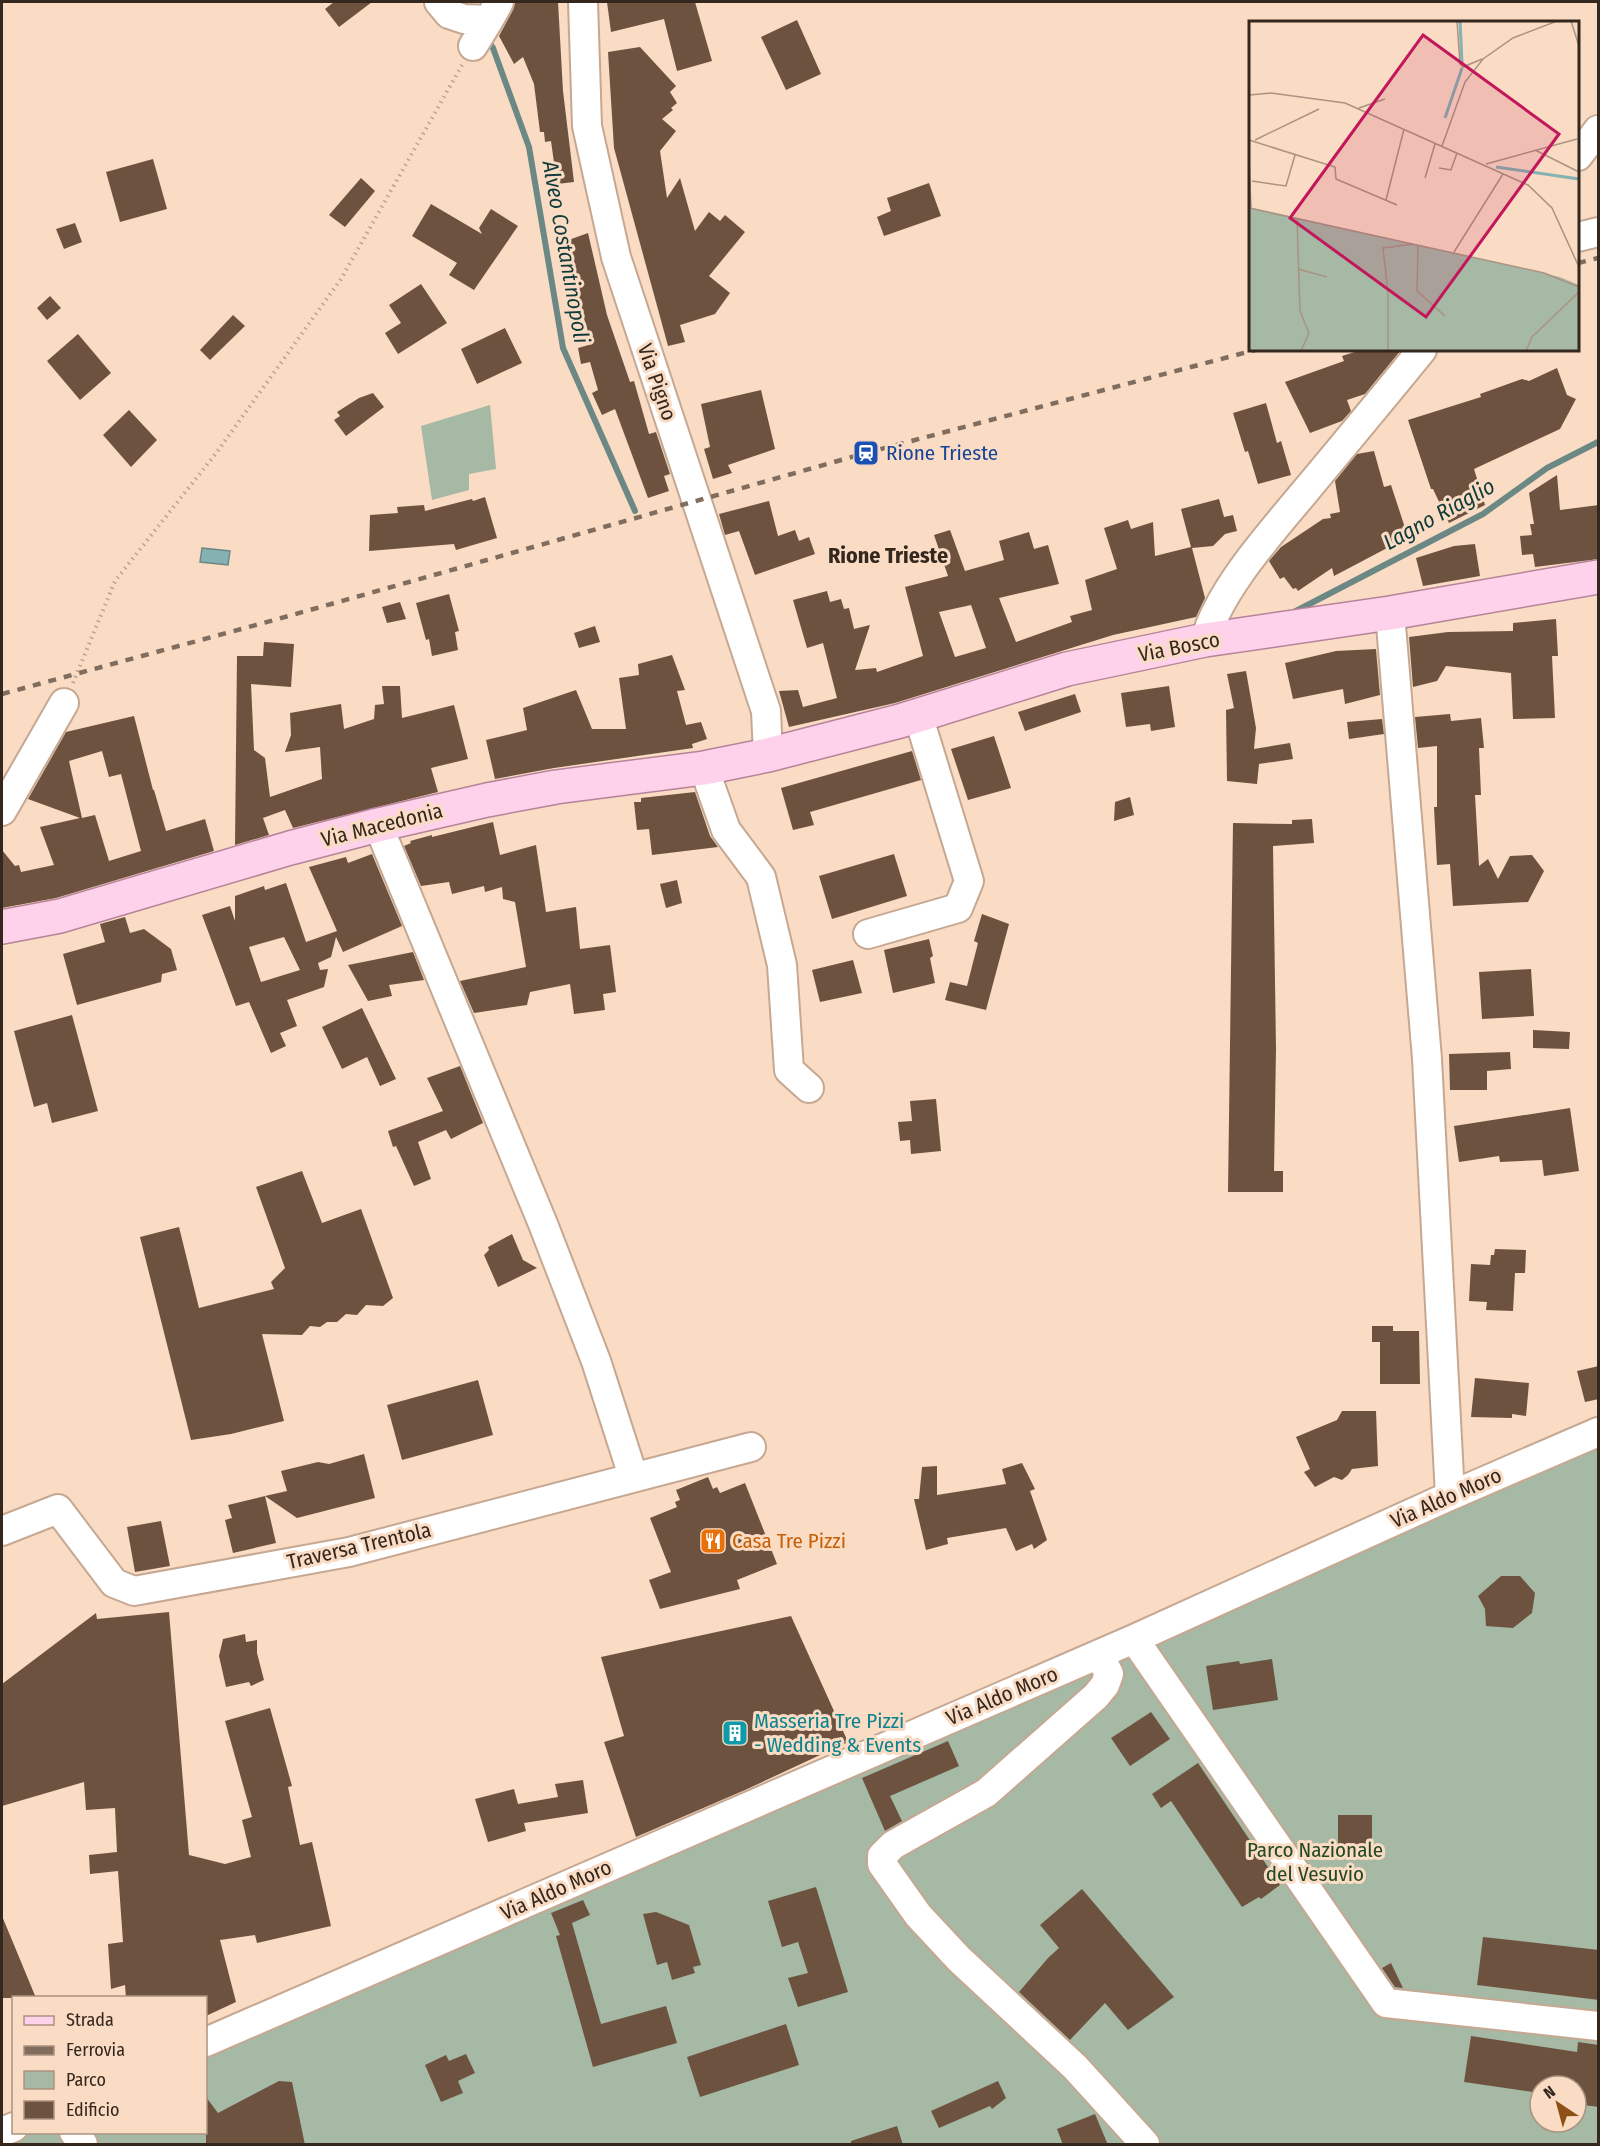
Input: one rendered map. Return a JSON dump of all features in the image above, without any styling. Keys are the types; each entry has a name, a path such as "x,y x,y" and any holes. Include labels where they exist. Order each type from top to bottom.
{"main road":[{"name":"Via Bosco","path":"768,755 918,715 1066,669 1205,640 1390,613 1599,577"},
{"name":"Via Macedonia","path":"2,927 60,916 290,848 487,800 544,789 704,768 768,755"}],"street":[{"path":"439,2 449,14 464,19 494,11"},
{"name":"Via Pigno","path":"583,2 587,126 616,257 766,711 768,755"},
{"path":"473,46 494,11"},
{"path":"1579,155 1599,130"},
{"path":"1579,237 1599,232"},
{"path":"1205,640 1211,620 1262,545 1421,351"},
{"path":"1390,613 1426,1059 1450,1496"},
{"path":"2,811 64,703"},
{"path":"868,934 958,908 969,881 918,715"},
{"path":"704,768 726,830 761,877 782,965 789,1070 809,1088"},
{"path":"378,825 543,1224 596,1361 633,1476"},
{"name":"Via Aldo Moro","path":"207,2042 1134,1639 1450,1496 1599,1432"},
{"name":"Traversa Trentola","path":"2,1530 58,1509 114,1583 134,1591 349,1552 751,1447"},
{"path":"1134,1639 1386,2003 1599,2026"},
{"path":"1099,1654 1109,1674 1105,1685 1096,1696 986,1793 893,1845 882,1856 882,1864 918,1915 959,1959 1075,2067 1145,2145"}],"path":[{"path":"64,703 116,581 217,452 341,279 473,46"}],"green space":[{"path":"490,405 496,469 469,474 469,490 432,500 421,426"},
{"name":"Parco Nazionale del Vesuvio","path":"1598,1424 1598,2144 2,2144 12,2134 207,2134 207,2033"}],"water":[{"path":"202,548 230,551 228,565 200,562"}],"building":[{"path":"334,2 372,2 339,27 325,9"},
{"path":"515,2 558,2 563,91 574,182 557,184 551,141 545,142 544,132 540,132 534,84 523,57 514,64 499,36"},
{"path":"607,2 695,2 712,61 677,71 664,19 611,32"},
{"path":"797,20 821,74 786,90 761,37"},
{"path":"640,47 676,86 670,92 677,103 671,108 673,110 662,119 676,131 660,151 667,198 680,178 695,231 709,212 720,221 725,215 745,232 709,276 730,293 715,314 680,325 685,342 668,346 614,148 608,52"},
{"path":"153,159 167,209 120,222 106,172"},
{"path":"361,178 375,191 345,227 329,215"},
{"path":"929,183 941,216 884,236 877,217 891,211 887,198"},
{"path":"431,204 482,234 479,228 491,209 518,226 474,290 449,275 457,263 412,236"},
{"path":"75,223 82,242 64,249 56,229"},
{"path":"588,233 607,315 630,382 634,381 649,434 656,432 670,474 664,476 669,491 648,498 615,409 602,415 592,393 598,390 590,362 581,364 578,348 592,344 563,242"},
{"path":"421,284 447,323 398,354 385,333 401,323 389,305"},
{"path":"50,296 61,308 47,320 37,308"},
{"path":"233,315 245,326 210,360 200,350"},
{"path":"505,328 522,363 477,384 461,349"},
{"path":"78,334 111,373 80,400 47,361"},
{"path":"1358,351 1400,351 1365,394 1347,400 1351,411 1342,421 1310,433 1285,382 1344,361 1342,356"},
{"path":"1557,368 1567,395 1576,399 1560,429 1474,469 1485,505 1449,523 1431,489 1408,420 1481,397 1480,394 1522,379 1529,381"},
{"path":"761,390 775,449 728,465 732,473 713,479 704,449 710,447 701,404"},
{"path":"373,393 384,407 346,436 334,420 340,416 337,412 359,398"},
{"path":"1266,403 1277,443 1281,441 1291,475 1258,484 1233,413"},
{"path":"129,410 157,440 131,467 103,435"},
{"path":"1374,451 1384,487 1391,485 1408,537 1334,576 1332,568 1298,591 1296,588 1293,589 1284,577 1280,579 1269,561 1281,547 1323,519 1331,518 1330,514 1340,512 1335,481 1357,454"},
{"path":"1557,475 1560,510 1599,505 1599,559 1535,567 1533,554 1522,555 1520,536 1532,535 1530,524 1534,524 1529,493"},
{"path":"485,497 497,538 456,550 454,544 369,551 370,515 398,513 397,507 424,505 425,511"},
{"path":"1219,499 1224,517 1233,515 1237,531 1225,534 1213,546 1192,548 1205,598 1196,617 1113,635 895,703 789,727 779,691 798,690 803,707 837,698 823,643 807,648 793,600 827,591 830,602 841,599 844,609 849,608 854,629 870,625 855,670 876,668 877,672 923,656 905,587 948,576 934,535 950,530 965,571 1004,560 999,541 1029,532 1034,549 1048,545 1059,584 999,598 1016,642 1072,622 1070,616 1092,610 1085,580 1117,569 1104,528 1128,520 1131,529 1153,522 1155,556 1191,547 1181,509","holes":["971,605 986,648 955,657 939,612"]},
{"path":"769,501 778,536 795,530 799,541 809,537 815,554 755,575 739,531 725,535 719,514"},
{"path":"1475,544 1480,576 1423,586 1416,558 1454,546"},
{"path":"449,594 459,631 455,632 458,650 432,656 429,639 426,640 416,603"},
{"path":"400,602 406,619 387,623 382,607"},
{"path":"1556,619 1558,656 1552,656 1555,718 1513,719 1511,673 1446,666 1437,681 1413,687 1409,637 1448,632 1513,631 1513,623"},
{"path":"595,626 600,642 579,648 574,633"},
{"path":"264,642 294,644 291,687 251,684 254,750 265,758 270,797 322,779 320,747 285,752 291,735 290,713 341,704 344,729 374,719 375,705 384,704 382,686 400,686 402,718 454,705 468,759 431,768 438,792 293,828 285,810 263,818 269,835 235,845 237,656 263,656"},
{"path":"1376,649 1380,695 1345,704 1343,689 1293,699 1285,663 1336,651"},
{"path":"672,655 685,690 677,691 686,725 701,722 707,739 692,744 693,748 495,779 486,740 527,730 523,708 576,690 592,729 626,729 619,678 639,675 638,664"},
{"path":"1246,671 1256,728 1254,749 1290,743 1293,759 1259,764 1257,784 1227,781 1226,710 1234,708 1227,674"},
{"path":"1169,686 1175,727 1151,731 1150,724 1126,727 1121,693"},
{"path":"1075,694 1081,712 1025,731 1018,712"},
{"path":"1450,714 1451,721 1481,718 1484,748 1479,748 1481,795 1475,795 1479,866 1488,859 1498,879 1510,856 1532,855 1544,871 1528,902 1453,906 1450,864 1437,865 1434,807 1437,807 1437,746 1418,748 1415,717"},
{"path":"134,716 166,831 205,819 214,851 56,898 2,908 2,850 15,866 19,865 21,872 54,865 40,827 80,818 28,799 66,732","holes":["102,751 109,777 121,774 141,851 109,861 95,815 82,818 69,761"]},
{"path":"1382,719 1384,734 1349,739 1347,722"},
{"path":"994,736 1011,788 968,800 951,749"},
{"path":"912,751 921,780 810,812 814,825 793,830 781,788"},
{"path":"695,792 710,836 718,847 652,855 649,829 637,830 634,802 641,802 641,798"},
{"path":"1130,797 1134,815 1114,821 1115,802"},
{"path":"1312,819 1314,843 1273,846 1276,1049 1274,1171 1283,1171 1283,1192 1228,1192 1233,823 1292,824 1292,820"},
{"path":"493,822 500,855 536,845 546,912 576,907 580,949 610,945 616,992 603,994 605,1010 574,1014 570,984 530,992 527,1005 474,1013 460,981 526,967 515,902 503,899 502,887 485,892 484,886 452,894 449,882 421,886 404,846 411,843 410,841 432,835 432,837"},
{"path":"372,854 402,926 343,952 336,937 331,957 318,963 320,970 328,969 324,987 287,1000 297,1026 280,1033 286,1046 271,1053 249,1002 236,1006 202,915 230,906 235,921 235,896 264,886 265,890 286,883 306,942 337,931 309,867 346,857 348,863","holes":["284,937 300,970 261,982 249,947"]},
{"path":"894,854 907,896 832,919 819,876"},
{"path":"677,880 682,903 666,908 660,884"},
{"path":"982,914 1009,924 986,1010 945,1000 950,982 967,986 978,943 974,941"},
{"path":"125,917 130,933 144,929 171,949 177,970 162,974 161,982 77,1005 63,954 105,942 100,924"},
{"path":"929,939 935,983 893,993 884,950"},
{"path":"413,952 424,980 389,985 392,996 368,1001 348,965"},
{"path":"853,960 862,993 820,1002 812,970"},
{"path":"1531,969 1534,1016 1482,1019 1479,972"},
{"path":"362,1008 396,1079 380,1086 367,1057 342,1069 322,1027"},
{"path":"72,1015 98,1111 52,1123 47,1103 34,1107 14,1031"},
{"path":"1533,1030 1570,1032 1569,1049 1533,1048"},
{"path":"1510,1052 1511,1069 1487,1071 1487,1090 1450,1090 1449,1054"},
{"path":"460,1066 483,1123 451,1139 446,1130 418,1142 431,1179 414,1186 396,1146 393,1147 388,1131 443,1111 427,1078"},
{"path":"936,1099 941,1151 911,1154 910,1140 900,1141 898,1122 912,1121 910,1101"},
{"path":"1570,1108 1579,1171 1544,1176 1542,1160 1500,1162 1499,1156 1459,1162 1454,1126"},
{"path":"302,1171 322,1223 361,1209 393,1298 383,1306 366,1305 357,1315 346,1314 337,1322 327,1322 320,1327 310,1326 302,1335 262,1334 284,1421 231,1434 191,1440 140,1237 179,1227 199,1308 274,1289 271,1282 285,1268 256,1187"},
{"path":"512,1234 523,1260 537,1268 498,1287 484,1255 489,1250 488,1247"},
{"path":"1495,1249 1526,1250 1525,1273 1515,1273 1513,1311 1486,1310 1487,1302 1469,1301 1471,1264 1490,1265 1491,1255 1494,1255"},
{"path":"1372,1326 1393,1326 1393,1331 1419,1331 1420,1384 1380,1384 1380,1342 1372,1342"},
{"path":"1599,1366 1599,1399 1585,1402 1577,1371"},
{"path":"1475,1378 1529,1383 1526,1416 1512,1414 1512,1418 1471,1417"},
{"path":"478,1380 493,1435 402,1460 387,1405"},
{"path":"1342,1411 1376,1411 1378,1466 1352,1469 1342,1480 1334,1477 1315,1487 1304,1472 1310,1469 1296,1437 1337,1420"},
{"path":"364,1454 375,1498 297,1518 265,1496 287,1491 281,1471 318,1462 329,1464"},
{"path":"1022,1463 1035,1489 1030,1491 1047,1540 1034,1549 1032,1544 1016,1551 1006,1528 947,1538 948,1544 926,1550 914,1499 919,1499 922,1467 937,1466 937,1495 1006,1484 1002,1469"},
{"name":"Casa Tre Pizzi","path":"708,1477 713,1489 717,1487 720,1493 745,1483 777,1564 737,1580 740,1589 660,1609 649,1580 671,1572 650,1518 677,1507 675,1502 680,1500 676,1490"},
{"path":"265,1496 276,1543 233,1553 225,1520 232,1518 228,1505"},
{"path":"161,1521 170,1566 135,1572 127,1527"},
{"path":"1501,1576 1520,1576 1535,1593 1532,1613 1513,1628 1486,1626 1485,1609 1478,1596"},
{"path":"169,1612 189,1855 225,1864 251,1857 242,1820 252,1817 225,1721 270,1708 292,1786 288,1787 300,1845 312,1842 331,1926 257,1943 255,1935 220,1940 236,2002 207,2016 207,1996 126,1996 125,1985 111,1989 108,1944 123,1942 118,1871 90,1874 89,1855 117,1852 115,1808 86,1810 84,1782 2,1806 2,1684 96,1613 97,1619"},
{"name":"Masseria Tre Pizzi - Wedding & Events","path":"791,1616 848,1742 636,1837 604,1742 624,1736 601,1657"},
{"path":"245,1634 246,1642 257,1640 257,1653 264,1680 251,1686 249,1682 226,1687 219,1656 223,1639"},
{"path":"1272,1659 1278,1700 1213,1710 1206,1666"},
{"path":"1151,1712 1170,1739 1130,1766 1111,1738"},
{"path":"948,1741 959,1766 890,1796 902,1821 885,1831 862,1778"},
{"path":"1198,1763 1280,1885 1261,1899 1259,1897 1242,1907 1171,1801 1161,1808 1152,1794"},
{"path":"583,1780 588,1813 524,1823 526,1831 488,1842 475,1799 514,1789 518,1804 558,1797 555,1784"},
{"path":"1338,1815 1372,1815 1372,1844 1338,1845"},
{"path":"816,1887 848,1992 798,2007 788,1978 808,1973 798,1942 782,1947 768,1901"},
{"path":"1082,1889 1174,1997 1128,2030 1105,2003 1070,2040 1019,1992 1059,1948 1040,1925"},
{"path":"583,1900 590,1915 572,1923 601,2024 666,2006 677,2043 593,2067 556,1936 560,1935 551,1913"},
{"path":"656,1912 689,1925 701,1965 693,1967 695,1973 672,1980 667,1962 657,1965 643,1914"},
{"path":"2,1916 35,1996 2,1998"},
{"path":"1483,1937 1599,1950 1599,2000 1477,1985"},
{"path":"1391,1963 1403,1988 1395,1987 1382,1968"},
{"path":"786,2024 799,2065 700,2097 687,2057"},
{"path":"1471,2036 1577,2052 1578,2042 1599,2045 1599,2107 1588,2106 1588,2074 1528,2074 1528,2091 1464,2082"},
{"path":"466,2054 475,2073 458,2081 463,2093 441,2102 425,2065 446,2055 449,2061"},
{"path":"279,2081 292,2082 305,2145 206,2145 207,2098 218,2113"},
{"path":"998,2081 1006,2098 992,2109 990,2106 939,2128 931,2111"},
{"path":"1095,2114 1108,2145 1063,2145 1057,2129"},
{"path":"897,2126 903,2145 851,2145 851,2141"}],"waterway":[{"name":"Alveo Costantinopoli","path":"487,39 493,48 529,147 563,348 635,511"},
{"name":"Lagno Riaglio","path":"1294,612 1483,514 1547,468 1598,442"}],"railway":[{"path":"1579,263 1598,258"},
{"path":"2,694 278,619 866,453 1251,351"}],"place":[{"name":"Rione Trieste","path":"866,453"},
{"name":"Casa Tre Pizzi","path":"713,1541"},
{"name":"Masseria Tre Pizzi - Wedding & Events","path":"735,1733"}],"district":[{"name":"Rione Trieste","path":"888,555"}]}
